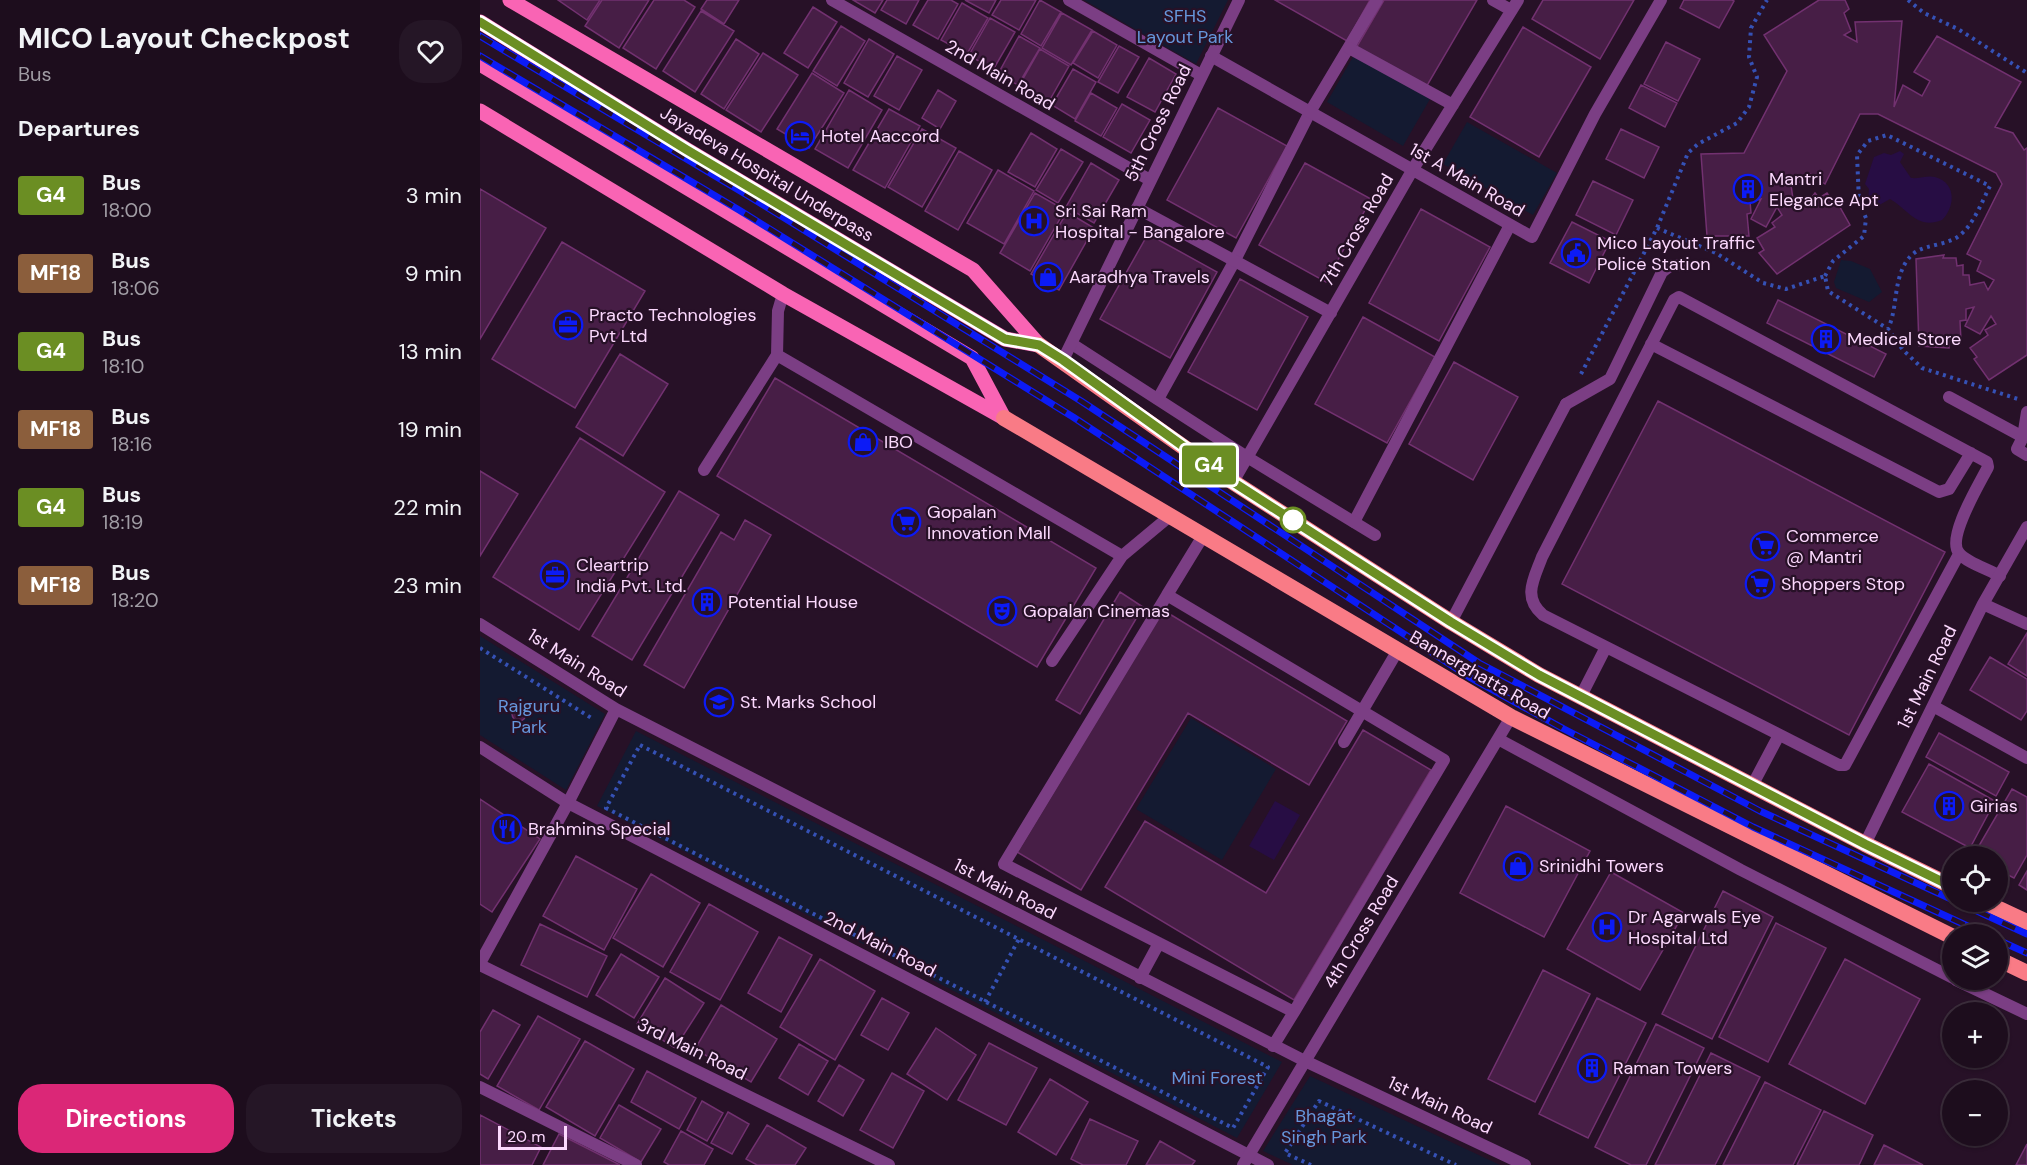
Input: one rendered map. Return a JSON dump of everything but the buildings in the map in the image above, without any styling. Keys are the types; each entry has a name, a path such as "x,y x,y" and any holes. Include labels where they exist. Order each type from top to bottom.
{"highway":[{"name":"Bannerghatta Road","path":"1039,345 1233,482 1451,622 1581,696 1865,844 1942,881"},
{"name":"Bannerghatta Road","path":"1004,418 1511,717 1942,932"},
{"path":"2006,912 2027,922"},
{"path":"2008,964 2027,973"}],"main road":[{"path":"510,0 527,4 973,270 1039,345"},
{"name":"Jayadeva Hospital Underpass","path":"480,22 687,150 1005,339 1039,345"},
{"path":"480,64 972,358 1004,418"},
{"path":"480,111 783,294 1004,418"}],"street":[{"name":"2nd Main Road","path":"832,0 1150,180"},
{"path":"1069,0 1200,75"},
{"name":"5th Cross Road","path":"1063,360 1200,75 1239,0"},
{"path":"1158,399 1234,262 1310,112 1377,0"},
{"path":"1493,0 1514,5"},
{"name":"1st A Main Road","path":"1210,56 1532,237 1595,114 1661,0"},
{"name":"7th Cross Road","path":"1233,482 1413,169 1514,5"},
{"path":"1349,48 1453,105"},
{"path":"1137,208 1331,313"},
{"path":"1354,522 1510,225"},
{"path":"1451,622 1566,404 1610,379 1662,273 1670,266 1680,265"},
{"path":"704,470 777,355 778,311 783,294"},
{"path":"1959,554 1849,761 1839,765 1543,615 1533,607 1532,584 1542,557 1674,300 1682,298 1987,462 1988,467 1961,521 1955,546 1959,554 2000,576"},
{"path":"1072,344 1375,535"},
{"path":"1651,344 1939,492 1949,489 1971,453"},
{"path":"777,355 1122,556"},
{"path":"1949,397 2024,437"},
{"path":"2027,412 2024,437 2017,449 2027,455"},
{"path":"1052,661 1122,556 1170,516"},
{"name":"1st Main Road","path":"1865,844 1983,604 2027,527"},
{"path":"1203,536 1004,864 1294,1012"},
{"path":"1167,595 1444,760 1273,1046"},
{"path":"1983,604 2027,624"},
{"name":"1st Main Road","path":"480,624 616,709 1273,1046 1525,1165"},
{"path":"1581,696 1606,647"},
{"path":"1344,742 1398,650"},
{"path":"1933,706 2027,758"},
{"path":"480,964 568,803 616,709"},
{"name":"4th Cross Road","path":"1246,1160 1511,717"},
{"path":"1752,786 1779,735"},
{"path":"1498,739 1741,870 1942,973"},
{"name":"2nd Main Road","path":"480,747 568,803 978,1016 1246,1160 1268,1165"},
{"path":"1140,978 1159,943"},
{"name":"3rd Main Road","path":"480,964 889,1165"},
{"path":"1977,990 2027,1014"},
{"path":"480,1087 636,1165"}],"path":[{"path":"1566,404 1657,228 1688,153 1698,144 1737,123 1749,107 1757,77 1749,57 1751,28 1767,0"},
{"path":"1908,0 1924,13 1958,29 2027,73"},
{"path":"1888,329 1894,316 1897,281 1906,262 1918,248 1956,238 1973,219 1990,186 1887,135 1868,141 1857,155 1859,202 1866,218 1864,236 1833,261 1825,276 1828,291 1888,329 1903,350 1922,368 2027,402"},
{"path":"1657,228 1716,253 1763,283 1786,289 1825,276"},
{"path":"480,648 594,720 588,730"},
{"path":"640,745 1268,1067 1233,1128 985,1002 606,808 640,745"},
{"path":"978,1016 1029,921"},
{"path":"1311,1165 1285,1153 1318,1101 1456,1165"}],"green space":[{"name":"SFHS Layout Park","path":"1084,0 1228,0 1196,64"},
{"path":"1354,55 1430,99 1403,146 1327,102"},
{"path":"1467,122 1557,173 1533,215 1443,164"},
{"path":"1841,260 1851,261 1870,269 1882,292 1869,302 1836,288 1834,282"},
{"name":"Rajguru Park","path":"480,636 605,714 566,790 480,735"},
{"path":"1191,718 1276,769 1222,860 1136,809"},
{"name":"Mini Forest","path":"636,731 1282,1062 1237,1138 597,806"},
{"name":"Mini Forest","path":"1310,1076 1500,1165 1293,1165 1263,1151"}],"shaded area":[{"path":"1900,151 1904,154 1900,162 1911,178 1935,177 1947,184 1952,196 1949,209 1942,220 1920,221 1890,199 1874,208 1868,199 1869,189 1865,184 1874,157 1884,153 1891,155"},
{"path":"1275,801 1300,815 1274,860 1249,846"}],"railway":[{"path":"480,36 747,195 1081,401 1479,663 1760,811 2027,934"},
{"path":"480,56 739,210 1073,417 1471,678 1753,827 1963,924"},
{"path":"2008,944 2027,953"}],"bus line":[{"name":"G4","path":"480,22 687,150 1005,339 1039,345 1233,482 1451,622 1539,675 1942,882"}],"place":[{"name":"Hotel Aaccord","path":"800,136"},
{"name":"Mantri Elegance Apt","path":"1748,189"},
{"name":"Sri Sai Ram Hospital - Bangalore","path":"1034,221"},
{"name":"Mico Layout Traffic Police Station","path":"1576,253"},
{"name":"Aaradhya Travels","path":"1048,277"},
{"name":"Practo Technologies Pvt Ltd","path":"568,325"},
{"name":"Medical Store","path":"1826,339"},
{"name":"IBO","path":"863,442"},
{"name":"Gopalan Innovation Mall","path":"906,522"},
{"name":"Commerce @ Mantri","path":"1765,546"},
{"name":"Cleartrip India Pvt. Ltd.","path":"555,575"},
{"name":"Shoppers Stop","path":"1760,584"},
{"name":"Potential House","path":"707,602"},
{"name":"Gopalan Cinemas","path":"1002,611"},
{"name":"St. Marks School","path":"719,702"},
{"name":"Girias","path":"1949,806"},
{"name":"Brahmins Special","path":"507,829"},
{"name":"Srinidhi Towers","path":"1518,866"},
{"name":"Dr Agarwals Eye Hospital Ltd","path":"1607,927"},
{"name":"Raman Towers","path":"1592,1068"}],"park label":[{"name":"Bhagat Singh Park","path":"1324,1126"}]}
